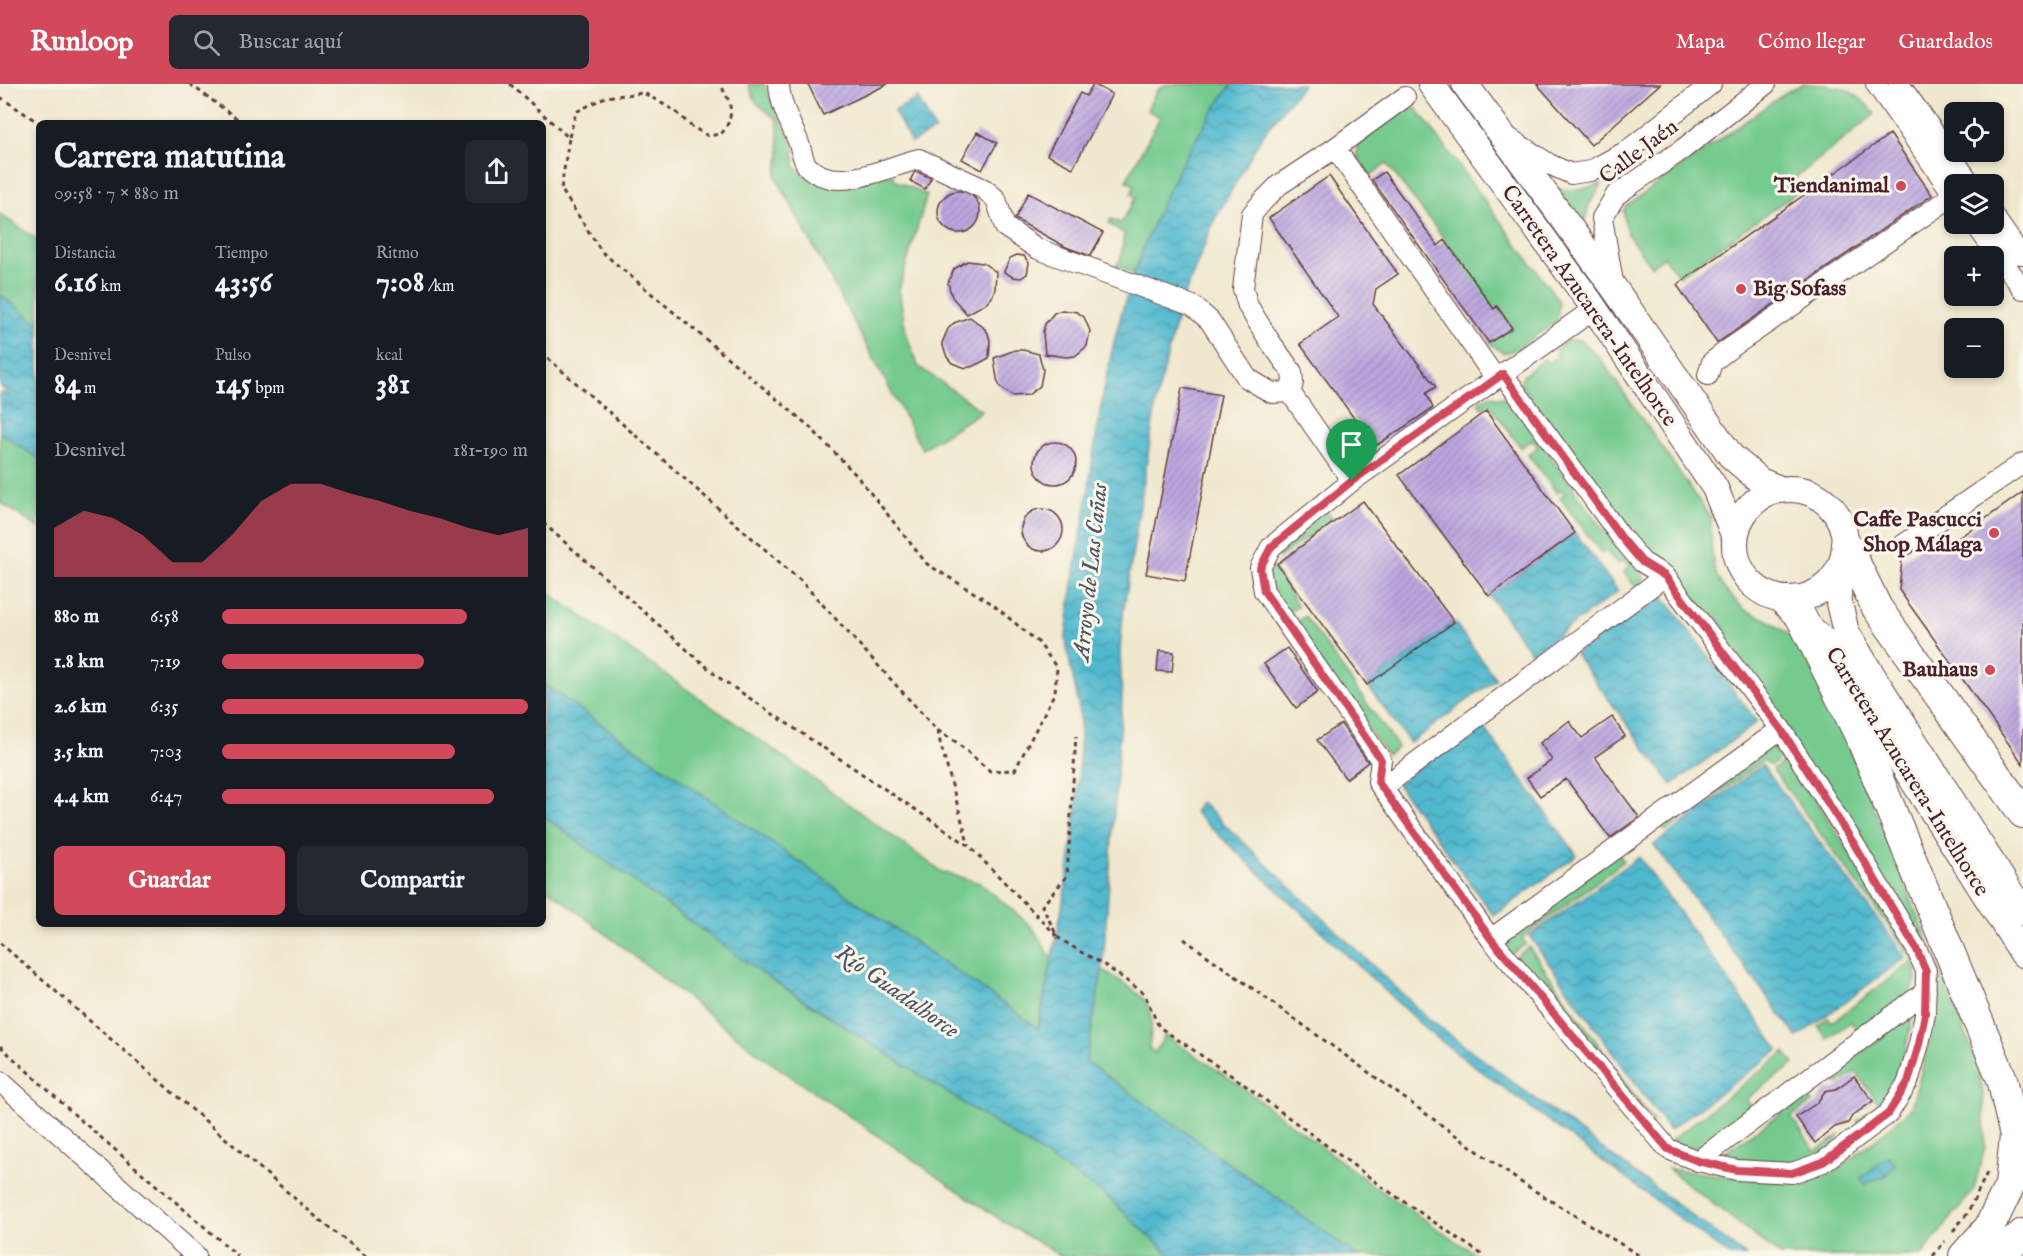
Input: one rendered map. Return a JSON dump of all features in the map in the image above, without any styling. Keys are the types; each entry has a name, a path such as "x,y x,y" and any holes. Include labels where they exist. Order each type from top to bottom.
{"highway":[{"path":"1846,544 1877,608 2023,813"},
{"path":"1791,608 1862,740 2002,1079 2015,1136 2010,1185 1989,1228 1964,1256"},
{"path":"1998,1256 2023,1234"}],"main road":[{"name":"Carretera Azucarera-Intelhorce","path":"1431,84 1594,309 1715,488 1734,535"},
{"name":"Carretera Azucarera-Intelhorce","path":"1465,84 1614,288 1731,456 1760,481 1780,489"},
{"path":"1780,489 1799,489 1819,496 1835,511 1844,531 1846,544 1844,560 1837,573 1822,589 1802,598 1791,608 1760,591 1744,576 1735,556 1734,535 1742,514 1757,498 1780,489"},
{"name":"Carretera Azucarera-Intelhorce","path":"1837,573 1839,603 1846,632 2023,912"},
{"name":"Carretera Azucarera-Intelhorce","path":"1791,608 1826,643 2023,954"}],"street":[{"path":"779,84 780,99 807,166 840,180 861,177 920,159 984,189 996,199 1005,227 1038,249 1125,283 1193,306 1210,321 1247,378 1272,393 1290,392"},
{"name":"Calle Jaén","path":"1501,134 1549,164 1571,174 1590,171 1627,151 1711,84"},
{"name":"Calle Jaén","path":"1614,288 1602,218 1616,195 1683,149 1766,84"},
{"path":"1899,84 1964,174"},
{"path":"1874,85 1944,181"},
{"path":"1290,392 1293,383 1292,372 1248,306 1243,289 1252,214 1279,185 1405,97"},
{"path":"1335,148 1499,376 1621,537 1642,562 1665,576 1781,729 1854,844 1917,950 1926,971 1926,991 1923,1024 1908,1082 1888,1114 1823,1162 1792,1173 1737,1170 1698,1161 1668,1149 1491,939 1378,782 1381,760 1264,591 1260,568 1271,547 1352,481 1499,376 1594,309"},
{"path":"1708,375 1712,362 1944,202"},
{"path":"2004,231 2020,254 2023,254"},
{"path":"1982,234 2023,289"},
{"path":"1290,392 1352,481"},
{"path":"1903,545 2023,463"},
{"path":"1382,788 1665,576"},
{"path":"1491,939 1781,729"},
{"path":"1381,760 1401,764 1416,762"},
{"path":"1698,1161 1926,991"},
{"path":"0,1081 196,1256"}],"path":[{"path":"190,84 239,120"},
{"path":"510,84 569,138"},
{"path":"546,357 802,582 937,730 956,742 990,771 1015,770 1055,692 1057,668 1039,643 991,603 927,564 857,476 810,426 602,252 561,189 569,138 576,112 605,97 644,93 675,111 691,126 708,136 721,134 729,124 730,104 722,84"},
{"path":"0,97 36,121"},
{"path":"546,526 718,677 968,845 1057,936 1144,993 1159,1027 1238,1080 1384,1188 1484,1256"},
{"path":"937,730 968,845"},
{"path":"1057,936 1042,906 1067,876 1076,736"},
{"path":"1184,939 1519,1181 1640,1256"},
{"path":"0,943 322,1222 366,1256"},
{"path":"0,1046 85,1124 238,1256"},
{"path":"1933,1256 1967,1214 1990,1167"}],"green space":[{"path":"748,84 764,84 794,147 795,167 809,179 827,185 892,174 896,181 927,195 899,289 906,333 918,366 982,411 922,449 776,177 780,155 777,120 756,102"},
{"path":"1167,84 1232,84 1202,129 1177,175 1135,274 1116,266 1121,259 1124,233 1109,224 1111,219 1121,223 1136,197 1131,194 1135,185 1126,181 1160,117 1147,110 1157,90"},
{"path":"1804,84 1836,86 1844,89 1859,98 1875,114 1794,179 1800,190 1679,276 1664,257 1651,266 1627,234 1623,211 1626,206 1788,91"},
{"path":"1417,109 1559,301 1557,321 1515,350 1504,353 1489,343 1512,328 1497,307 1474,322 1445,240 1387,164 1369,176 1359,161 1357,144 1397,112"},
{"path":"1602,184 1589,205 1584,225 1558,189 1578,190"},
{"path":"0,214 36,239 36,322 0,295"},
{"path":"1567,340 1581,340 1599,357 1711,518 1714,568 1724,589 1745,610 1768,620 1790,635 1827,692 1975,1057 1983,1093 1985,1147 1974,1189 1921,1256 1781,1256 1668,1169 1764,1180 1810,1180 1834,1173 1911,1108 1927,1051 1936,1000 1931,972 1678,578 1664,559 1645,544 1608,507 1520,383 1524,375 1544,359 1548,363 1558,356 1555,350"},
{"path":"1488,396 1504,398 1511,402 1601,527 1642,572 1643,579 1637,589 1624,572 1629,567 1623,560 1618,564 1606,551 1602,554 1560,498 1565,494 1562,490 1557,493 1528,455 1538,447 1532,439 1521,448 1489,404 1482,408 1478,403"},
{"path":"0,433 36,457 36,526 0,502"},
{"path":"1327,511 1333,518 1279,558 1274,551"},
{"path":"1270,563 1298,606 1289,612 1296,622 1305,616 1398,747 1387,755 1272,596 1267,570"},
{"path":"546,591 778,753 942,872 980,883 1032,927 1052,959 1038,1028 546,686"},
{"path":"1770,747 1787,753 1771,766 1764,760 1666,831 1660,825"},
{"path":"1790,757 1915,960 1917,973 1909,995 1891,1012 1860,1034 1851,1022 1827,1039 1818,1026 1828,1018 1832,1022 1914,960 1773,770"},
{"path":"546,818 766,976 1103,1193 1171,1256 1061,1256 1007,1224 767,1060 546,887"},
{"path":"1618,853 1624,861 1522,938 1526,944 1510,955 1504,944 1508,935"},
{"path":"1529,947 1655,1124 1514,958"},
{"path":"1102,970 1134,990 1145,1000 1152,1021 1149,1048 1155,1053 1165,1035 1235,1082 1377,1188 1478,1256 1347,1256 1086,1061"},
{"path":"1913,1015 1897,1091 1883,1109 1860,1125 1857,1121 1879,1104 1856,1072 1838,1084 1831,1074"},
{"path":"1785,1052 1794,1064 1746,1099 1753,1112 1734,1127 1712,1142 1698,1147 1687,1147 1671,1140"},
{"path":"1807,1095 1812,1102 1791,1117 1815,1151 1840,1135 1830,1148 1818,1157 1786,1163 1720,1156"}],"water":[{"path":"1232,84 1303,84 1262,136 1214,221 1178,312 1157,397 1123,614 1120,651 1122,703 1103,964 1086,1061 1358,1256 1171,1256 1103,1193 766,976 546,818 546,686 1038,1028 1054,952 1073,839 1080,724 1066,638 1107,374 1126,297 1139,259 1170,186 1210,116"},
{"path":"918,98 935,130 911,143 894,111"},
{"path":"0,295 36,322 36,457 0,433 0,392 9,397 0,385"},
{"path":"1575,533 1618,591 1532,654 1489,596"},
{"path":"1660,592 1757,722 1672,785 1575,654"},
{"path":"1454,622 1496,679 1410,743 1367,685"},
{"path":"1481,723 1577,855 1494,916 1397,784"},
{"path":"1762,765 1906,957 1797,1037 1654,845"},
{"path":"1201,802 1430,1020 1746,1256 1730,1256 1429,1032 1194,812"},
{"path":"1639,857 1779,1050 1669,1130 1529,936"},
{"path":"1889,1156 1895,1165 1884,1177 1866,1185 1861,1178"}],"building":[{"path":"808,84 888,84 823,115"},
{"path":"1093,84 1112,94 1073,168 1047,155 1080,93 1086,96"},
{"path":"1537,84 1660,84 1591,145"},
{"path":"977,132 997,143 982,170 962,159"},
{"path":"1890,134 1932,195 1717,343 1677,285"},
{"path":"918,172 931,178 925,189 910,181 914,173"},
{"path":"1384,172 1438,246 1445,240 1494,309 1497,306 1512,328 1489,343 1372,180"},
{"path":"1329,176 1398,274 1376,289 1373,304 1436,387 1426,393 1433,408 1359,457 1355,447 1362,429 1300,344 1338,317 1269,218"},
{"path":"959,191 974,197 980,212 974,227 959,233 944,227 938,212 944,197"},
{"path":"1028,193 1103,233 1090,256 1066,247 1015,219"},
{"path":"1017,255 1024,256 1029,263 1027,274 1021,278 1004,272 1010,258"},
{"path":"967,261 983,263 996,272 992,297 987,303 967,314 952,297 948,283 954,269"},
{"path":"1062,310 1077,312 1084,317 1090,331 1087,346 1075,356 1045,354 1043,332 1045,324 1054,313"},
{"path":"970,317 988,333 989,358 966,368 952,363 942,343 948,329 954,323"},
{"path":"1015,350 1039,354 1043,370 1040,386 1028,395 1012,396 1000,387 997,379 994,358"},
{"path":"1182,388 1221,395 1185,581 1146,574"},
{"path":"1486,411 1575,533 1489,596 1399,475"},
{"path":"1055,442 1070,448 1076,463 1070,478 1055,484 1040,478 1034,463 1040,448"},
{"name":"Bauhaus","path":"2023,492 2023,764 1899,590 1902,559 1942,533 1950,544"},
{"path":"1363,501 1454,622 1367,685 1277,564"},
{"path":"1042,509 1057,515 1063,530 1057,545 1042,551 1027,545 1021,530 1027,515"},
{"path":"1287,648 1318,692 1296,708 1264,664"},
{"path":"1159,651 1174,652 1172,672 1157,671"},
{"path":"1612,717 1625,736 1595,757 1639,817 1610,838 1566,779 1540,796 1527,778 1552,760 1540,743 1569,721 1582,738"},
{"path":"1341,724 1368,762 1346,779 1317,740"},
{"path":"1854,1076 1873,1101 1852,1116 1848,1123 1835,1127 1815,1143 1796,1117 1817,1103 1825,1091 1836,1089"}],"place":[{"name":"Tiendanimal","path":"1901,186"},
{"name":"Big Sofass","path":"1741,289"},
{"name":"Caffe Pascucci Shop Málaga","path":"1994,533"},
{"name":"Bauhaus","path":"1990,670"}],"route":[{"path":"1503,374 1621,537 1642,562 1665,576 1781,729 1854,844 1917,950 1926,971 1925,1014 1908,1082 1888,1114 1823,1162 1792,1173 1737,1170 1698,1161 1668,1149 1491,939 1378,782 1381,760 1264,591 1260,568 1271,547 1352,481 1503,374"}],"water label":[{"name":"Arroyo de Las Cañas","path":"1091,572"},
{"name":"Río Guadalhorce","path":"897,992"}]}
